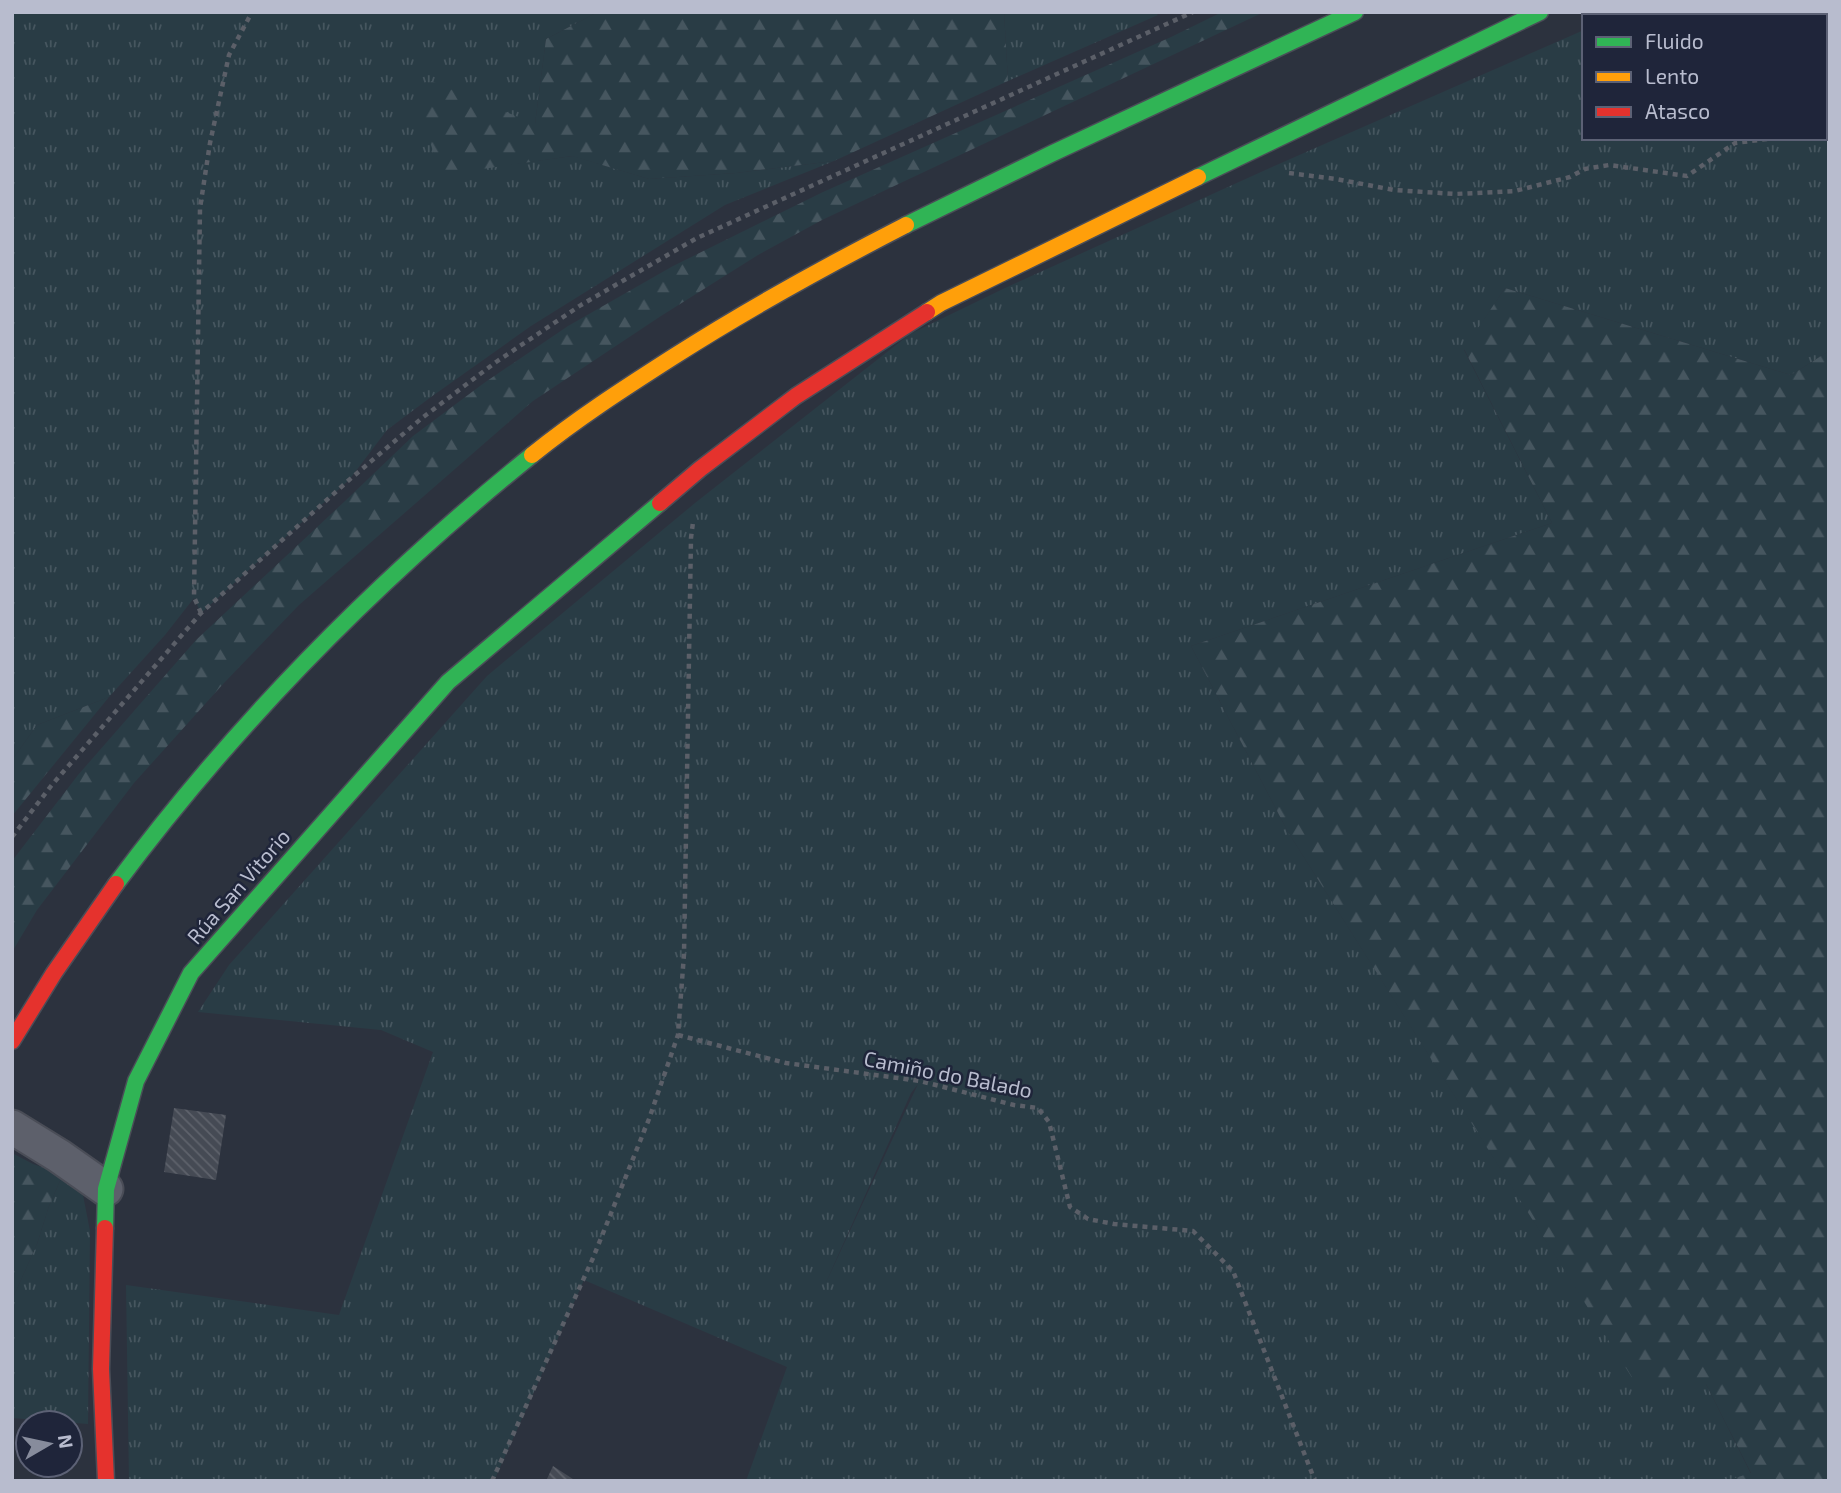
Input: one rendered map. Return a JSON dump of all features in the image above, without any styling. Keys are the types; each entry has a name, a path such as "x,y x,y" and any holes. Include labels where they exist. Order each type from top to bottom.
{"main road":[{"path":"12,1041 43,990 144,847 259,708 371,594 533,454 634,381 833,261 1060,149 1355,12"},
{"name":"Rúa San Vitorio","path":"106,1481 101,1369 106,1189 136,1081 191,973 448,682 700,469 796,396 941,303 1540,12"}],"street":[{"path":"12,1127 106,1189"}],"path":[{"path":"201,613 194,597 200,208 210,143 229,55 252,12"},
{"path":"12,837 51,786 201,613 422,418 496,362 581,305 697,238 1193,12"},
{"path":"1278,171 1394,190 1455,194 1516,191 1570,177 1585,169 1609,165 1687,176 1735,143 1758,140"},
{"path":"492,1481 593,1258 649,1119 678,1035 684,954 691,538 700,469"},
{"name":"Camiño do Balado","path":"678,1035 786,1063 920,1081 1014,1105 1038,1108 1049,1122 1070,1207 1088,1219 1193,1231 1233,1271 1315,1481"}],"green space":[{"path":"12,12 598,12 546,39 535,124 440,174 573,156 649,179 736,173 834,161 725,205 531,326 431,397 387,430 349,480 201,613 194,598 109,697 37,725 12,760"},
{"path":"598,12 1004,12 1008,81 834,161 736,173 649,179 572,156 440,175 421,111 431,81 535,124 546,39"},
{"path":"1004,12 1154,12 1158,15 1008,81"},
{"path":"1222,12 1264,12 822,220 758,255 533,401 299,605 224,683 134,783 37,910 12,952 12,861 78,775 196,640 413,436 484,383 568,326 673,266 823,192"},
{"path":"1829,12 1829,351 1791,375 1505,288 1464,350 1552,523 1191,646 1288,832 1636,1383 1706,1384 1751,1474 1725,1481 746,1481 787,1367 584,1280 494,1481 129,1481 126,1285 339,1315 433,1052 381,1030 198,1012 229,965 487,676 695,503 910,334 1272,167 1582,31 1582,140 1827,140 1827,14 1620,14","holes":["918,1084 823,1289 911,1093"]},
{"path":"1505,288 1791,375 1829,351 1829,1481 1725,1481 1751,1473 1706,1384 1636,1384 1288,832 1191,646 1552,523 1464,349"},
{"path":"109,697 12,816 12,760 37,725"},
{"path":"12,1153 33,1164 63,1174 37,1244 12,1300"},
{"path":"63,1174 82,1190 90,1231 88,1424 84,1424 84,1409 14,1409 12,1418 12,1300 37,1244"}],"building":[{"path":"174,1108 226,1115 216,1180 164,1172"},
{"path":"553,1466 576,1481 546,1481"}],"traffic: fast":[{"path":"906,225 1355,12"},
{"path":"1198,177 1540,12"},
{"path":"116,884 210,767 310,656 418,553 532,455"},
{"path":"105,1228 106,1189 136,1081 191,973 448,682 660,503"}],"traffic: slow":[{"path":"927,312 1198,177"},
{"path":"532,455 601,404 701,339 788,288 906,225"}],"traffic: jam":[{"path":"660,503 796,396 927,312"},
{"path":"12,1041 54,973 116,884"},
{"path":"105,1228 101,1369 106,1481"}]}
